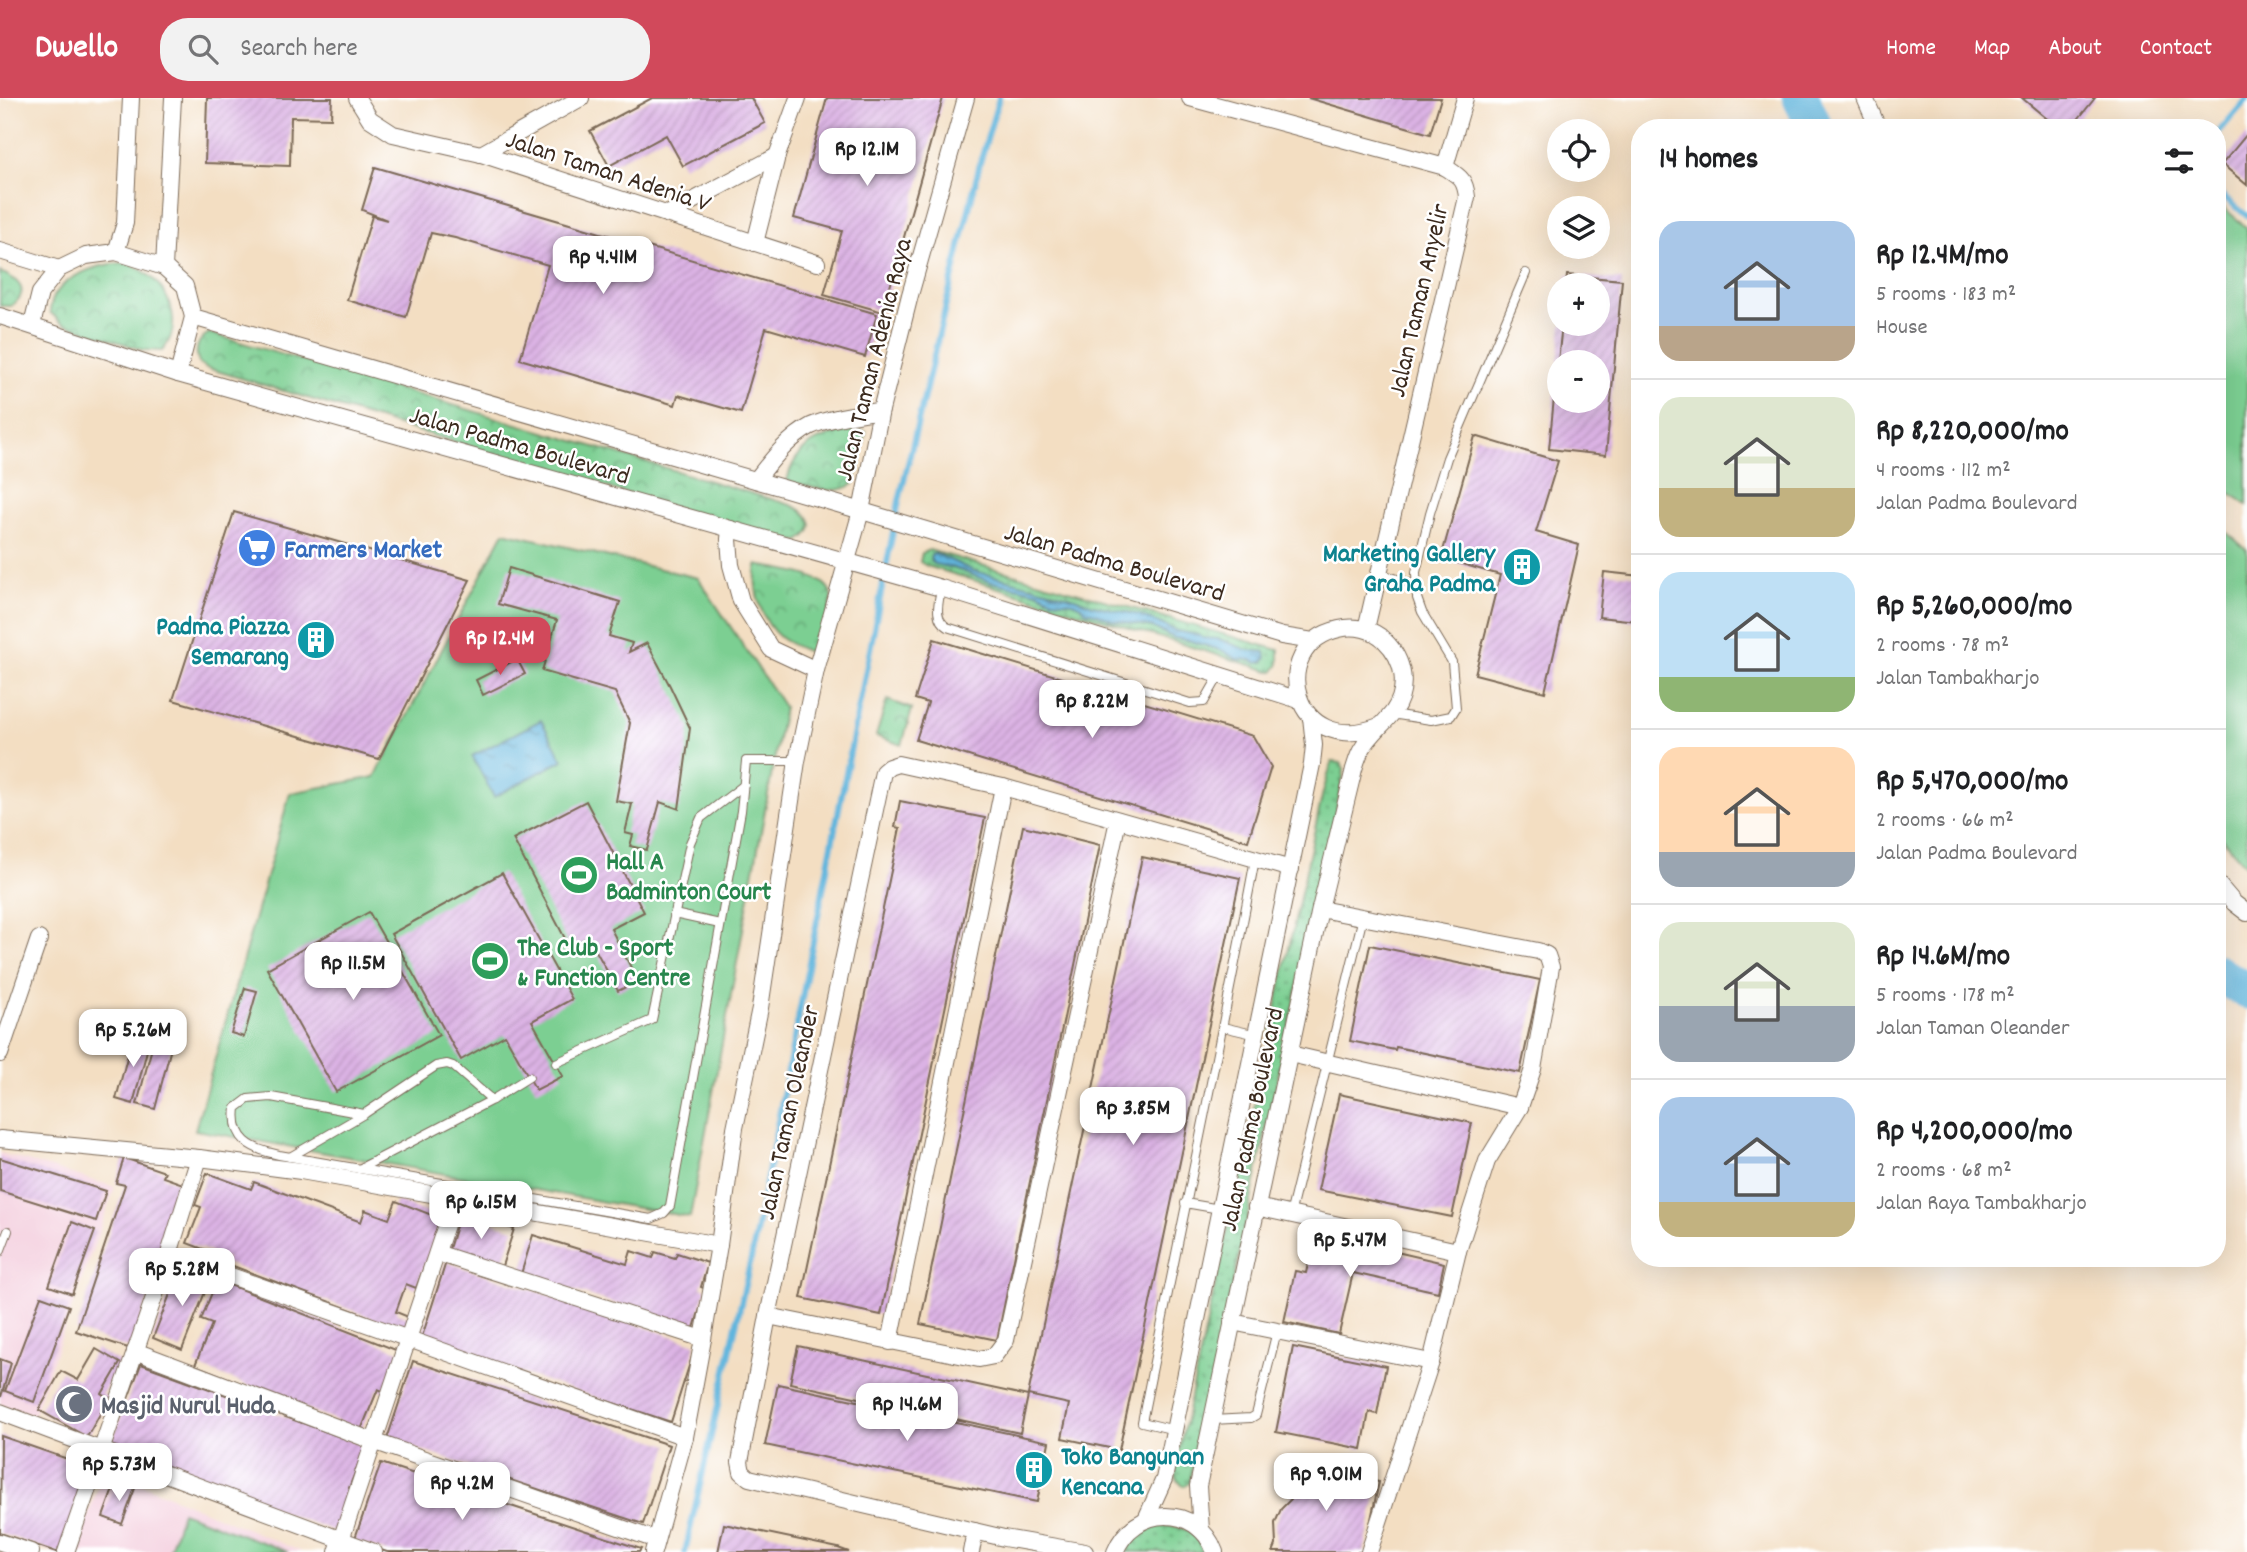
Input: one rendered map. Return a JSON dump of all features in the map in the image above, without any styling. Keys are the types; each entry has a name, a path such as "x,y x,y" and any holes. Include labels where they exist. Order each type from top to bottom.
{"street":[{"path":"116,252 125,223 131,98"},
{"path":"164,267 173,98"},
{"name":"Jalan Taman Adenia V","path":"357,98 370,119 393,134 481,154 817,263"},
{"path":"481,154 581,98"},
{"path":"755,243 777,156 798,98"},
{"name":"Jalan Taman Adenia Raya","path":"654,1546 685,1437 719,1245 735,1128 760,1008 797,761 816,670 862,511 881,410 965,98"},
{"name":"Jalan Taman Anyelir","path":"1189,98 1445,167 1461,177 1466,185 1467,197 1366,629"},
{"path":"1445,167 1465,98"},
{"path":"1865,98 1874,119"},
{"path":"668,214 777,156"},
{"path":"0,251 59,269"},
{"path":"0,316 32,326 40,293 59,269 86,256 116,252 164,267 185,286 193,317 178,374"},
{"name":"Jalan Padma Boulevard","path":"193,317 1282,636 1313,641"},
{"name":"Jalan Padma Boulevard","path":"32,326 178,374 937,587"},
{"path":"756,480 778,452 811,426 881,410"},
{"path":"730,529 732,565 741,601 771,649 816,670"},
{"path":"937,587 1299,700"},
{"path":"1347,627 1366,629 1381,637 1394,649 1404,682 1400,699 1391,714 1378,726 1362,733 1343,734 1326,728 1311,717 1299,700 1296,684 1297,668 1313,641 1329,631 1347,627"},
{"name":"Jalan Padma Boulevard","path":"1146,1519 1164,1479 1257,1035 1312,764 1314,745 1311,717"},
{"name":"Jalan Padma Boulevard","path":"1201,1530 1198,1486 1320,909 1354,769 1362,749 1378,726"},
{"name":"Jalan Taman Oleander","path":"975,1531 749,1478 742,1472 740,1462 768,1316 883,772 898,764 1003,787"},
{"path":"890,1342 1003,787 1291,869"},
{"path":"768,1316 979,1359 994,1356 1006,1340 1118,820"},
{"path":"2226,894 2247,913"},
{"path":"1320,909 1538,951 1547,956 1551,967 1535,1056 1520,1107 1487,1161 1458,1251 1431,1362 1369,1552"},
{"path":"0,1054 38,939"},
{"path":"1290,1054 1520,1107"},
{"path":"0,1139 199,1158 301,1171 719,1245"},
{"path":"66,1552 169,1254 199,1158"},
{"path":"338,1546 455,1198"},
{"path":"1256,1208 1458,1251"},
{"path":"437,1253 703,1339"},
{"path":"169,1254 685,1437"},
{"path":"1232,1322 1431,1362"},
{"path":"135,1351 654,1546"},
{"path":"0,1412 101,1449 338,1546 373,1552"},
{"path":"1115,1552 1131,1528 1146,1519 1166,1516 1185,1519 1201,1530 1212,1543 1215,1552"},
{"path":"971,1552 975,1531 1002,1545 1085,1552"},
{"path":"0,1542 31,1552"}],"lane":[{"path":"1391,714 1431,720 1451,716 1456,708 1452,662 1422,612 1417,597 1416,572 1447,458 1526,272"},
{"path":"1378,573 1416,585"},
{"path":"937,587 937,614 940,623 947,627 1190,703 1204,702 1220,674"},
{"path":"364,1114 271,1097 248,1099 236,1108 234,1122 242,1139 258,1151 651,1219 664,1213 670,1206 746,761 797,761"},
{"path":"556,1063 652,1020 690,843 701,818 744,785"},
{"path":"1175,1430 1142,1422 1255,859"},
{"path":"674,914 720,923"},
{"path":"1290,1214 1363,917"},
{"path":"1223,1027 1257,1035"},
{"path":"290,1157 364,1114 436,1066 453,1066 492,1100"},
{"path":"359,1169 492,1100 529,1077"},
{"path":"1185,1203 1221,1209"},
{"path":"0,1252 8,1231"},
{"path":"1212,1420 1251,1418 1256,1415 1277,1331"}],"shaded area":[{"path":"0,1153 115,1187 33,1416 0,1404"},
{"path":"105,1469 302,1552 74,1552"}],"green space":[{"path":"2226,210 2247,228 2247,505 2226,490"},
{"path":"124,263 149,276 160,286 167,298 173,325 170,339 162,351 143,350 62,323 50,312 58,290 77,275 101,266"},
{"path":"0,272 20,286 21,295 11,306 0,306"},
{"path":"209,333 791,505 807,516 811,526 799,541 783,540 207,368 199,363 197,350 199,342"},
{"path":"858,430 866,432 854,484 830,490 787,481 797,458 812,443 833,434"},
{"name":"The Club - Sport & Function Centre","path":"504,532 698,578 784,707 690,1217 195,1130 290,793 375,777"},
{"path":"2226,532 2247,550 2247,867 2226,843"},
{"path":"929,550 1279,650 1279,664 1274,671 1270,671 927,566 920,562 922,553"},
{"path":"757,565 800,573 828,588 831,595 830,607 817,655 785,641 768,623 757,594"},
{"path":"887,700 912,709 902,745 876,736"},
{"path":"1332,762 1341,763 1344,769 1343,777 1192,1471 1189,1483 1184,1486 1176,1477 1176,1465 1323,792"},
{"path":"182,1512 288,1552 169,1552"},
{"path":"1159,1526 1187,1530 1197,1539 1204,1552 1126,1552 1140,1535"}],"water":[{"path":"931,554 937,554 974,571 1093,605 1140,615 1177,631 1219,639 1247,650 1265,652 1266,659 1257,663 1237,659 1223,651 1174,638 1152,627 1112,620 1085,611 1072,602 1053,600 1038,592 991,582 954,568 934,564"},
{"path":"541,720 563,760 494,797 472,756"}],"building":[{"path":"207,98 332,98 331,118 291,117 290,166 205,163"},
{"path":"652,98 751,98 765,123 683,166 666,135 609,166 590,131"},
{"path":"827,98 943,98 883,312 824,295 842,231 794,218"},
{"path":"1308,98 1441,98 1430,134"},
{"path":"2022,98 2095,98 2078,119 2047,119"},
{"path":"2247,134 2247,185 2226,167 2226,159"},
{"path":"375,167 877,314 865,357 766,328 741,413 678,395 675,405 520,359 548,265 431,233 406,317 347,300 372,216 387,220 362,210"},
{"path":"1610,279 1622,280 1610,411 1610,350 1559,350 1561,336 1610,336"},
{"path":"1553,413 1610,413 1606,455 1549,449"},
{"name":"Marketing Gallery Graha Padma","path":"1475,436 1558,461 1536,532 1579,545 1545,692 1475,674 1500,575 1441,558"},
{"name":"Padma Piazza Semarang","path":"234,512 470,580 379,759 173,700"},
{"path":"509,568 620,602 609,636 632,643 629,652 647,643 670,686 690,728 679,809 660,802 647,850 630,846 633,835 625,833 632,804 616,801 630,723 615,692 542,671 557,620 498,604"},
{"path":"1604,572 1631,575 1631,620 1599,617"},
{"path":"934,639 1253,736 1271,767 1248,841 916,740 928,703 915,699"},
{"path":"517,659 525,674 483,695 476,680"},
{"name":"Hall A Badminton Court","path":"586,801 644,912 611,929 638,981 618,991 590,940 571,950 513,839"},
{"path":"900,801 985,818 881,1315 801,1298 900,828 895,827"},
{"path":"1023,826 1100,845 997,1340 920,1324"},
{"path":"1142,857 1240,878 1119,1450 1062,1438 1069,1404 1028,1395"},
{"path":"502,873 572,999 532,1021 563,1076 536,1090 505,1035 461,1060 391,934"},
{"path":"369,912 439,1035 336,1092 267,969"},
{"path":"1370,945 1540,980 1520,1073 1396,1047 1395,1050 1350,1041"},
{"path":"245,988 257,991 244,1037 231,1033"},
{"path":"133,1035 150,1039 133,1104 116,1099"},
{"path":"154,1040 172,1044 155,1109 137,1104"},
{"path":"1339,1094 1472,1123 1452,1217 1318,1190"},
{"path":"0,1158 106,1191 96,1221 0,1191"},
{"path":"124,1158 165,1172 163,1177 186,1185 131,1349 76,1331 125,1185 116,1183"},
{"path":"207,1173 251,1189 254,1182 361,1222 365,1210 389,1219 396,1201 442,1219 416,1288 406,1284 396,1312 411,1318 405,1333 365,1315 225,1263 227,1258 187,1243 201,1207 195,1205"},
{"path":"460,1213 514,1229 501,1269 448,1252"},
{"path":"72,1222 95,1231 72,1294 49,1286"},
{"path":"1315,1233 1444,1263 1438,1292 1353,1273 1339,1334 1284,1322 1295,1271 1306,1273"},
{"path":"533,1235 627,1264 631,1251 653,1258 655,1252 675,1258 677,1253 708,1263 701,1287 706,1289 694,1328 521,1274"},
{"path":"446,1262 696,1344 671,1422 421,1340"},
{"path":"181,1266 211,1277 182,1350 153,1338"},
{"path":"217,1280 401,1352 385,1392 378,1389 361,1430 195,1365 212,1324 201,1320"},
{"path":"41,1296 69,1306 34,1402 5,1391"},
{"path":"798,1346 1028,1396 1020,1433 790,1383"},
{"path":"1293,1347 1386,1366 1377,1414 1369,1412 1362,1449 1276,1432"},
{"name":"Masjid Nurul Huda","path":"96,1349 120,1363 102,1394 109,1398 87,1437 39,1410 61,1371 78,1380"},
{"path":"0,1359 11,1363 1,1397 0,1397"},
{"path":"413,1361 669,1445 643,1524 387,1439"},
{"path":"141,1364 365,1446 349,1488 353,1490 337,1532 109,1449"},
{"path":"778,1384 1049,1442 1037,1502 765,1445"},
{"path":"1,1436 91,1467 62,1552 0,1533"},
{"path":"381,1463 641,1549 639,1552 387,1552 354,1541"},
{"path":"1298,1465 1379,1482 1364,1552 1273,1552 1276,1545 1275,1523 1281,1509 1291,1499 1293,1490 1288,1488"},
{"path":"116,1481 135,1488 122,1524 103,1517"},
{"path":"724,1524 838,1548 849,1552 718,1552"}],"waterway":[{"path":"685,1552 752,1254 899,501 980,163 999,98"},
{"path":"1801,98 1811,119"},
{"path":"2226,124 2247,99"},
{"path":"2226,198 2247,216"},
{"path":"2226,978 2247,991"}],"place":[{"name":"Farmers Market","path":"257,548"},
{"name":"Marketing Gallery Graha Padma","path":"1522,567"},
{"name":"Padma Piazza Semarang","path":"316,640"},
{"name":"Hall A Badminton Court","path":"579,875"},
{"name":"The Club - Sport & Function Centre","path":"490,961"},
{"name":"Masjid Nurul Huda","path":"74,1404"},
{"name":"Toko Bangunan Kencana","path":"1034,1470"}]}
